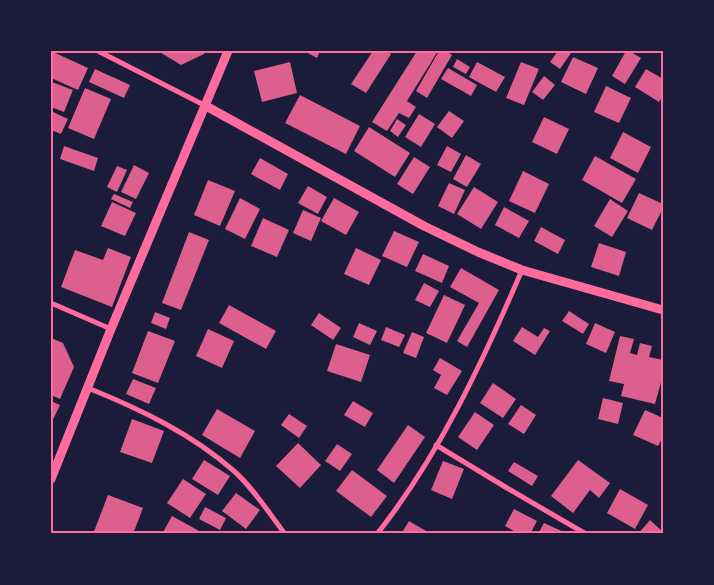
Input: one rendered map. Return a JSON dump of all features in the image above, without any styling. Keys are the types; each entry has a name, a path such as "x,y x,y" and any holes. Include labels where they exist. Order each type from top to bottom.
{"street":[{"path":"98,51 206,106 424,226 478,252 522,270 663,310"},
{"path":"51,479 111,329 228,51"},
{"path":"377,534 401,504 436,445 493,338 522,270"},
{"path":"51,303 111,329"},
{"path":"88,388 133,407 170,426 213,455 234,471 250,488 285,534"},
{"path":"436,445 586,534"}],"building":[{"path":"51,51 88,68 78,90 51,78"},
{"path":"158,51 205,51 204,54 181,65"},
{"path":"304,51 320,51 317,58"},
{"path":"373,51 387,51 391,54 366,93 351,84"},
{"path":"417,51 438,51 407,101 416,107 409,118 399,113 387,131 372,122"},
{"path":"439,51 446,51 452,55 427,98 416,91"},
{"path":"558,51 571,53 560,69 550,62"},
{"path":"626,51 641,58 625,84 612,76"},
{"path":"573,57 598,68 586,94 561,82"},
{"path":"457,59 470,67 466,74 453,67"},
{"path":"290,62 297,93 262,102 254,71"},
{"path":"477,62 505,77 496,92 469,77"},
{"path":"521,62 539,69 524,105 506,98"},
{"path":"448,68 477,85 471,96 441,79"},
{"path":"95,69 130,85 124,98 89,82"},
{"path":"646,69 663,79 663,95 659,102 635,87"},
{"path":"544,76 555,85 543,100 532,92"},
{"path":"52,82 73,90 64,112 51,107"},
{"path":"606,86 631,98 619,123 594,112"},
{"path":"85,88 111,99 94,139 68,128"},
{"path":"300,95 360,126 346,154 285,123"},
{"path":"449,111 464,121 452,138 437,127"},
{"path":"53,112 68,119 61,134 51,130"},
{"path":"419,114 435,124 421,147 405,137"},
{"path":"544,117 569,129 557,154 532,142"},
{"path":"397,119 406,125 398,137 390,131"},
{"path":"369,127 410,153 395,177 354,151"},
{"path":"623,132 651,147 638,173 610,158"},
{"path":"64,146 98,158 94,171 60,159"},
{"path":"447,146 461,154 451,172 437,165"},
{"path":"466,155 481,164 467,187 453,179"},
{"path":"595,156 636,179 622,203 582,180"},
{"path":"414,157 430,167 413,194 397,184"},
{"path":"260,158 288,174 280,190 251,174"},
{"path":"134,165 149,173 136,199 121,192"},
{"path":"117,166 127,170 117,192 107,187"},
{"path":"523,171 549,184 535,213 509,201"},
{"path":"208,180 235,191 220,226 194,215"},
{"path":"449,183 465,190 454,214 438,206"},
{"path":"308,186 327,197 318,214 298,203"},
{"path":"474,187 498,202 481,229 457,214"},
{"path":"639,193 663,204 663,208 652,230 627,218"},
{"path":"114,194 133,202 130,208 111,199"},
{"path":"240,198 260,209 245,239 225,229"},
{"path":"334,198 359,212 346,235 321,221"},
{"path":"610,199 628,211 612,237 594,226"},
{"path":"112,202 136,213 125,236 101,226"},
{"path":"504,207 529,221 519,238 495,225"},
{"path":"303,210 321,218 311,241 293,233"},
{"path":"263,218 289,230 277,257 251,246"},
{"path":"541,227 565,240 558,254 534,241"},
{"path":"394,231 419,242 407,267 382,256"},
{"path":"189,232 209,240 181,310 162,303"},
{"path":"599,243 626,252 619,276 591,267"},
{"path":"108,248 131,257 112,307 61,287 75,250 103,260"},
{"path":"356,248 381,260 369,285 344,274"},
{"path":"423,254 449,266 442,283 415,271"},
{"path":"461,268 499,290 467,347 457,341 479,303 450,287"},
{"path":"424,283 439,291 430,307 415,300"},
{"path":"444,295 465,305 447,343 426,333"},
{"path":"229,305 276,331 266,349 219,323"},
{"path":"569,311 589,324 583,334 562,321"},
{"path":"155,312 170,318 166,329 151,323"},
{"path":"319,313 341,328 333,340 311,325"},
{"path":"359,323 377,331 370,345 353,337"},
{"path":"595,323 615,332 606,353 586,344"},
{"path":"386,327 405,335 399,347 381,340"},
{"path":"522,327 538,337 544,328 550,331 535,355 513,341"},
{"path":"208,329 234,341 222,368 196,356"},
{"path":"148,331 175,341 158,383 132,373"},
{"path":"412,332 424,337 416,358 403,353"},
{"path":"620,336 634,339 630,353 637,355 640,343 652,346 649,357 663,360 663,375 655,404 621,396 624,384 609,381"},
{"path":"51,338 63,343 74,367 60,399 51,395"},
{"path":"336,344 370,355 361,382 327,371"},
{"path":"440,358 462,371 447,395 434,388 441,375 433,370"},
{"path":"133,379 156,388 149,404 126,394"},
{"path":"493,383 516,399 503,418 480,403"},
{"path":"603,398 623,403 618,424 598,419"},
{"path":"51,401 60,405 51,424"},
{"path":"353,401 373,413 365,427 344,415"},
{"path":"521,405 536,415 524,434 508,424"},
{"path":"217,409 255,431 240,458 202,435"},
{"path":"645,410 663,418 663,437 658,446 633,435"},
{"path":"475,412 494,425 477,450 458,437"},
{"path":"289,414 307,426 299,438 281,425"},
{"path":"132,419 164,431 152,463 120,452"},
{"path":"408,425 425,437 394,483 377,470"},
{"path":"298,443 321,465 300,488 276,466"},
{"path":"337,444 352,454 340,471 325,461"},
{"path":"204,460 230,476 218,495 192,479"},
{"path":"578,460 610,483 599,498 590,490 573,513 551,496"},
{"path":"443,461 464,469 452,499 431,490"},
{"path":"514,462 538,476 532,486 508,471"},
{"path":"352,470 387,496 371,517 336,491"},
{"path":"183,479 206,494 190,518 167,503"},
{"path":"620,489 648,505 635,529 607,513"},
{"path":"236,493 260,510 246,529 222,511"},
{"path":"108,495 143,508 133,534 93,534"},
{"path":"205,507 226,518 220,530 199,519"},
{"path":"514,509 537,521 530,534 519,534 505,526"},
{"path":"172,516 201,532 200,534 162,534"},
{"path":"650,520 663,532 663,534 638,534"},
{"path":"409,521 431,534 401,534"},
{"path":"544,523 568,534 538,534"}]}
